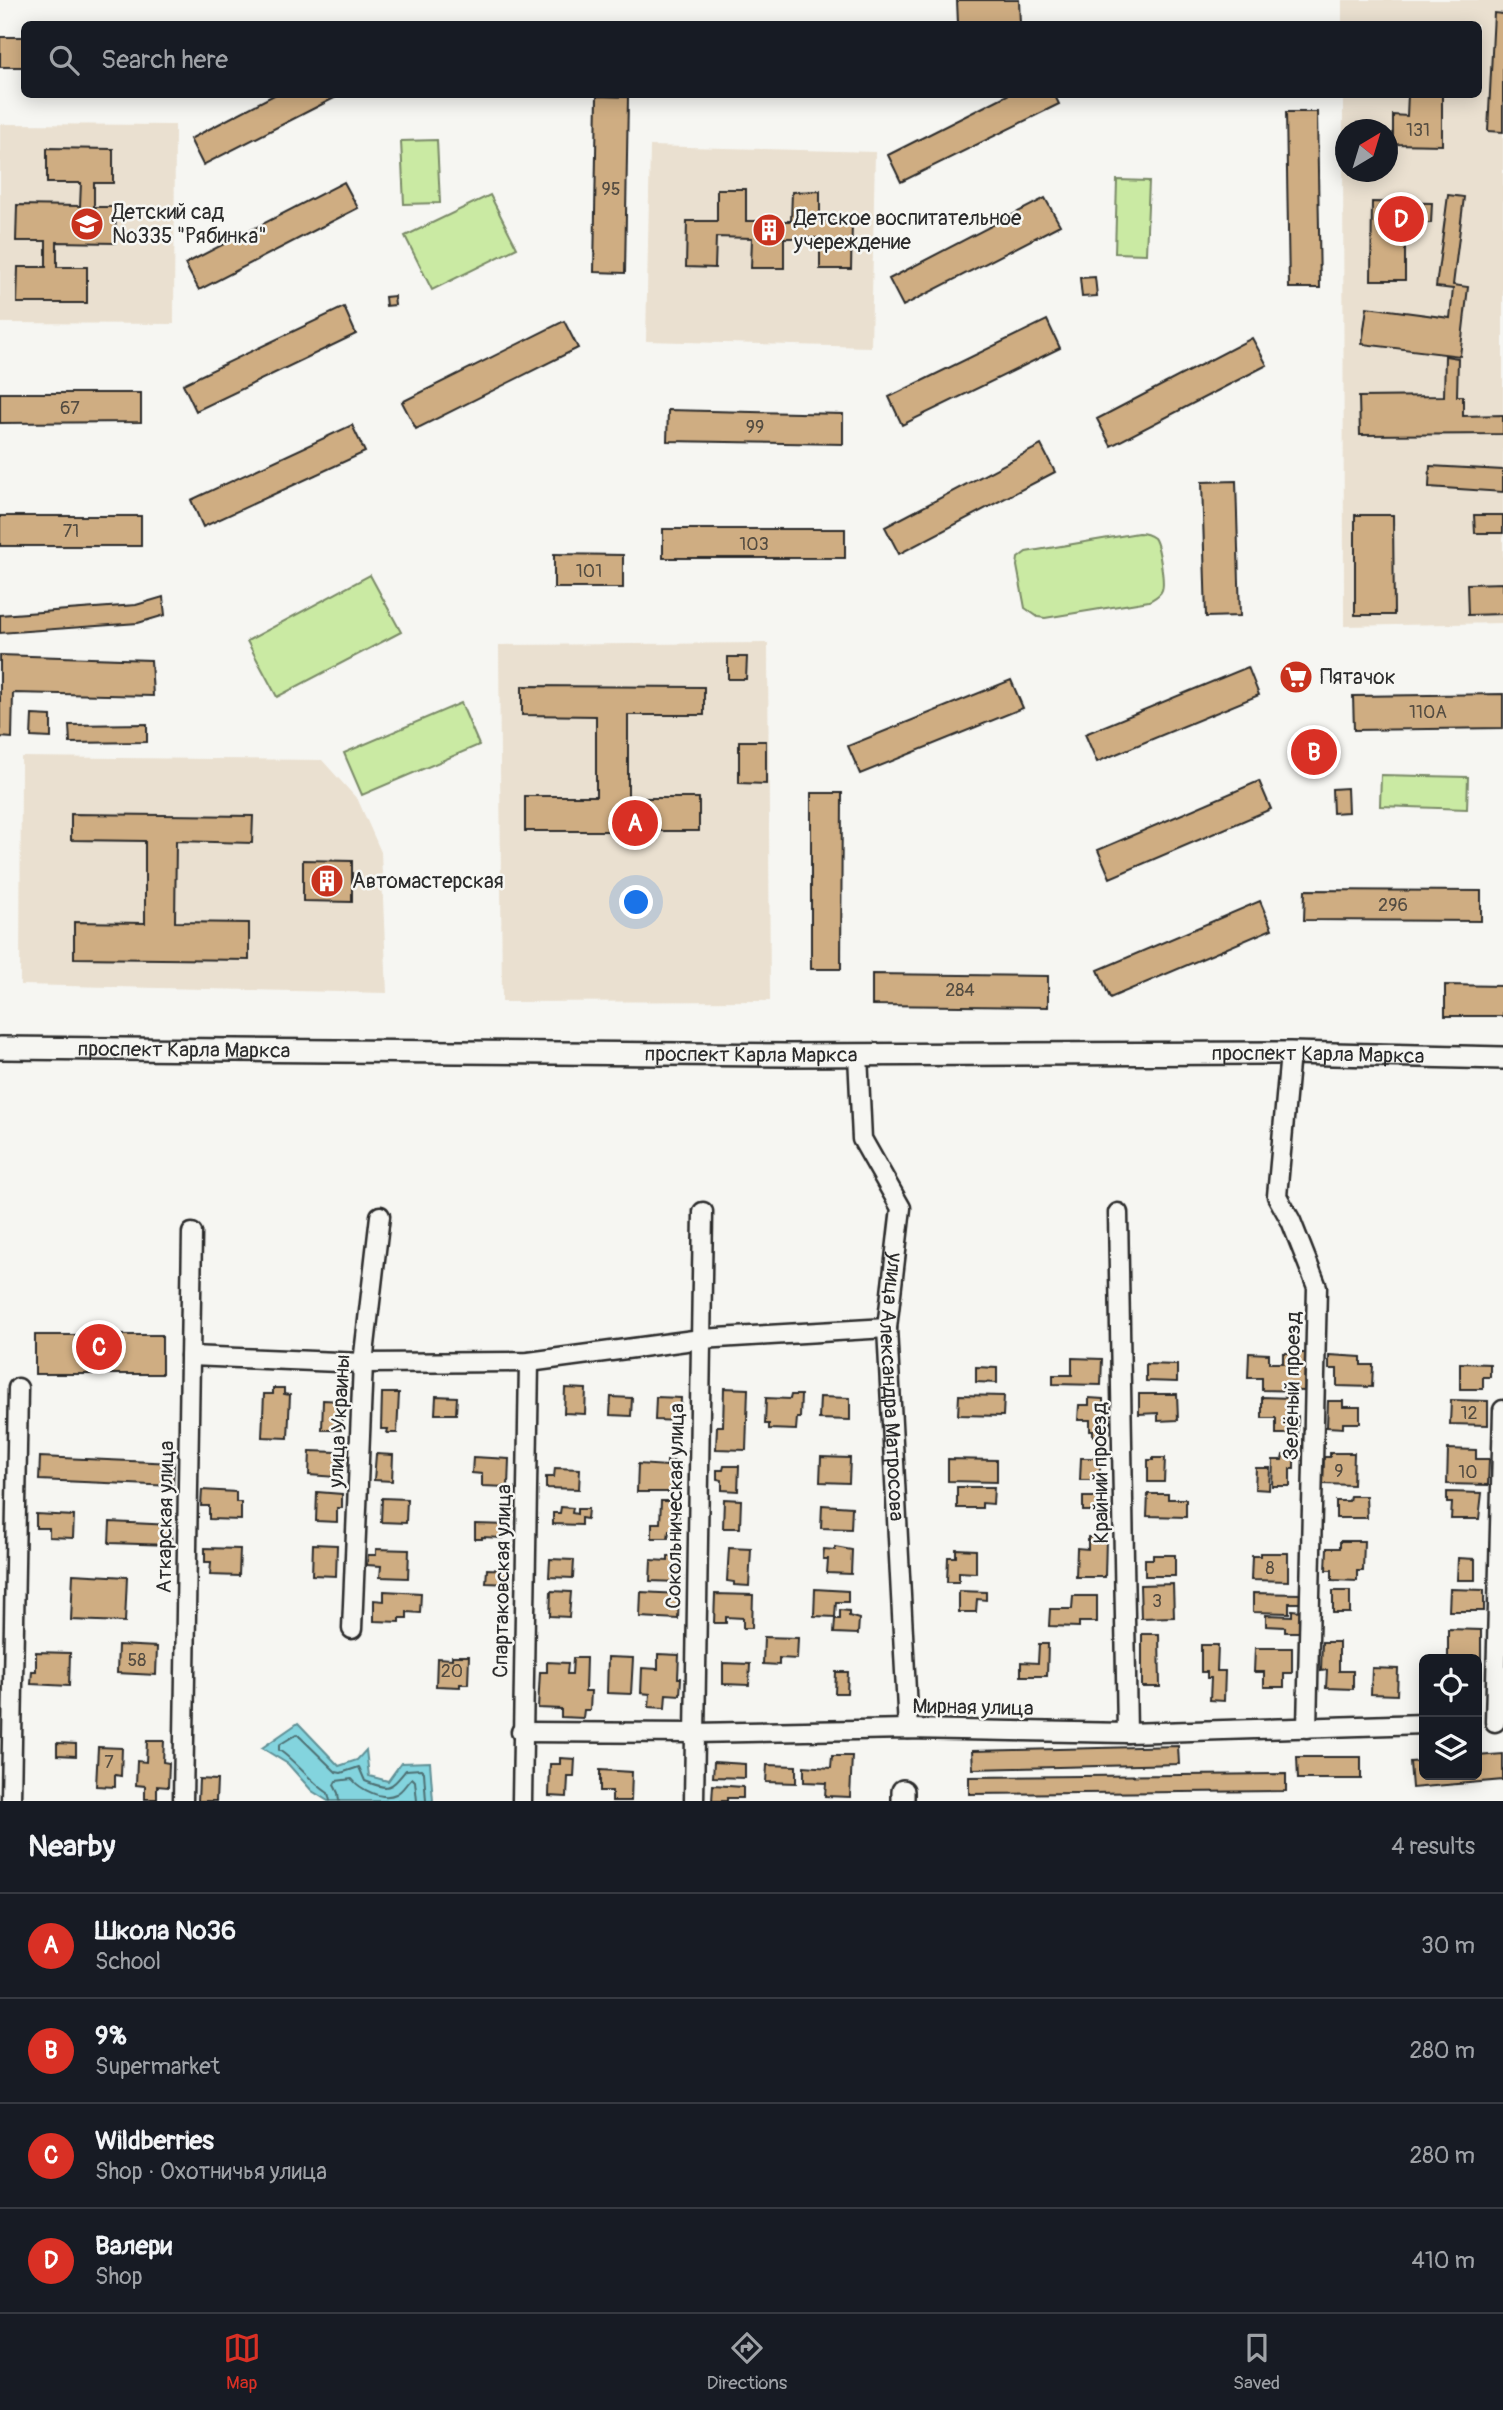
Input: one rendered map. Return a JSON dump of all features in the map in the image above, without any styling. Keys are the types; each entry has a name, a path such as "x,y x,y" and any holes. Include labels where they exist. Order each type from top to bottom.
{"street":[{"name":"проспект Карла Маркса","path":"0,1048 858,1055 1290,1053 1503,1058"},
{"name":"Зелёный проезд","path":"1290,1053 1277,1196 1317,1287 1307,1728"},
{"name":"улица Александра Матросова","path":"858,1055 862,1139 901,1208 887,1328 908,1729"},
{"name":"Сокольническая улица","path":"694,1801 703,1212"},
{"name":"Крайний проезд","path":"1118,1213 1127,1733"},
{"name":"улица Украины","path":"352,1629 363,1363 380,1216"},
{"name":"Аткарская улица","path":"183,1801 192,1233"},
{"path":"190,1356 363,1363 529,1362 701,1339 887,1328"},
{"name":"Спартаковская улица","path":"522,1801 529,1362"},
{"path":"11,1801 18,1388"},
{"path":"1499,1722 1503,1410"},
{"name":"Мирная улица","path":"522,1732 694,1733 908,1729 1127,1733 1419,1724"}],"shaded area":[{"path":"1342,0 1503,0 1503,623 1344,626 1343,182 1398,182 1398,119 1343,119 1343,98 1482,98 1482,21 1342,21"},
{"name":"Детский сад №335 \"Рябинка\"","path":"0,124 175,125 174,324 0,323"},
{"path":"650,146 875,152 871,347 646,341"},
{"path":"768,643 770,1001 502,1002 499,645"},
{"path":"21,757 322,760 358,800 381,852 387,993 20,985"}],"green space":[{"path":"437,140 440,203 404,204 401,141"},
{"path":"1117,180 1149,181 1146,254 1115,253"},
{"path":"490,195 517,248 432,290 405,236"},
{"path":"1138,533 1154,538 1158,548 1163,586 1157,597 1149,601 1045,618 1038,617 1025,608 1017,566 1018,558 1026,552"},
{"path":"370,575 401,632 277,697 247,641"},
{"path":"461,703 479,745 362,795 344,753"},
{"path":"1381,775 1468,777 1467,809 1380,806"}],"water":[{"path":"298,1723 339,1766 357,1760 366,1750 369,1776 388,1781 401,1763 430,1762 433,1801 328,1801 312,1791 288,1764 262,1748"}],"building":[{"path":"957,0 1019,0 1020,21 958,21"},
{"path":"1494,13 1503,14 1503,132 1488,131"},
{"path":"0,37 21,37 21,67 0,67"},
{"path":"268,98 334,98 203,165 190,139"},
{"path":"597,98 628,98 625,273 594,272"},
{"path":"1001,98 1056,98 1059,104 901,182 888,155"},
{"path":"1408,98 1442,98 1442,145 1398,144 1398,119 1393,119 1393,115 1407,116"},
{"path":"1286,112 1317,112 1320,288 1289,288"},
{"path":"47,148 113,149 113,183 94,183 94,207 116,207 115,243 57,242 57,267 87,267 87,303 17,303 18,267 46,267 46,241 16,241 17,205 80,206 81,183 47,183"},
{"path":"344,182 358,208 199,290 185,264"},
{"name":"Детское воспитательное учереждение","path":"717,189 746,189 746,221 791,221 792,192 820,191 820,221 852,222 851,269 820,269 820,238 784,238 784,268 751,268 752,238 716,237 715,268 686,267 687,221 717,221"},
{"path":"1448,195 1464,197 1453,285 1468,287 1460,356 1362,344 1367,307 1450,318 1453,289 1436,287"},
{"path":"1045,198 1060,225 903,306 889,279"},
{"path":"1372,202 1432,203 1431,223 1405,223 1405,280 1371,280"},
{"path":"1095,277 1097,296 1082,297 1080,278"},
{"path":"394,296 395,305 386,306 385,297"},
{"path":"344,307 356,334 196,411 183,384"},
{"path":"1047,320 1060,348 902,425 889,397"},
{"path":"564,321 578,348 416,429 402,402"},
{"path":"1252,338 1267,365 1111,446 1097,419"},
{"path":"1445,356 1458,358 1457,396 1463,396 1463,416 1503,415 1503,434 1360,435 1359,397 1444,396"},
{"path":"0,393 141,393 141,422 0,423"},
{"path":"668,410 843,414 843,444 667,441"},
{"path":"352,425 365,452 203,527 191,500"},
{"path":"1041,445 1055,472 899,554 885,527"},
{"path":"1430,466 1503,470 1503,492 1429,487"},
{"path":"1236,481 1240,616 1206,617 1202,482"},
{"path":"1355,515 1393,515 1394,615 1355,615"},
{"path":"1474,515 1503,515 1503,533 1475,533"},
{"path":"0,516 141,516 141,546 0,546"},
{"path":"663,529 845,529 845,558 663,558"},
{"path":"554,554 623,555 623,588 554,588"},
{"path":"1503,583 1503,614 1468,615 1467,584"},
{"path":"163,597 165,615 138,623 0,633 0,615 136,605"},
{"path":"0,655 151,660 153,696 13,693 12,738 0,737"},
{"path":"728,657 747,657 746,679 728,679"},
{"path":"1248,667 1259,695 1097,762 1085,734"},
{"path":"1011,680 1023,708 860,774 848,746"},
{"path":"522,686 704,687 704,715 628,715 628,798 699,798 699,831 525,831 525,796 596,796 596,716 522,715"},
{"path":"1503,694 1503,728 1354,730 1353,696"},
{"path":"32,715 51,716 51,738 31,737"},
{"path":"147,724 147,742 70,743 69,725"},
{"path":"1307,734 1322,734 1324,757 1309,758"},
{"path":"739,741 766,741 766,784 739,783"},
{"path":"1259,781 1271,809 1110,878 1098,850"},
{"path":"1347,788 1348,812 1333,813 1332,789"},
{"path":"811,793 842,793 841,969 811,969"},
{"path":"71,814 253,816 252,843 176,841 175,922 249,923 249,960 74,958 74,922 145,923 145,841 71,840"},
{"name":"Автомастерская","path":"303,860 352,861 352,902 303,901"},
{"path":"1305,890 1481,891 1481,921 1304,920"},
{"path":"1260,901 1272,929 1110,998 1098,970"},
{"path":"872,974 1048,976 1048,1007 872,1005"},
{"path":"1445,985 1503,986 1503,1016 1445,1016"},
{"path":"35,1335 162,1335 162,1374 35,1374"},
{"path":"1249,1353 1269,1354 1269,1363 1283,1363 1283,1353 1305,1353 1304,1391 1262,1390 1262,1378 1248,1378"},
{"path":"1329,1355 1361,1357 1361,1365 1373,1365 1372,1387 1337,1386 1337,1369 1329,1369"},
{"path":"1072,1358 1102,1359 1101,1385 1053,1384 1053,1375 1072,1375"},
{"path":"1460,1363 1490,1364 1490,1377 1483,1377 1483,1389 1460,1389"},
{"path":"1146,1364 1177,1365 1177,1382 1146,1381"},
{"path":"976,1367 997,1368 997,1383 976,1382"},
{"path":"273,1388 284,1388 284,1394 290,1395 288,1438 262,1437 264,1394 273,1394"},
{"path":"565,1388 586,1389 585,1414 564,1413"},
{"path":"724,1388 748,1389 746,1450 716,1449 717,1426 723,1426"},
{"path":"382,1393 399,1393 397,1433 387,1433 388,1429 381,1429"},
{"path":"1139,1394 1177,1394 1178,1420 1158,1421 1158,1413 1139,1414"},
{"path":"791,1395 801,1395 800,1418 797,1418 796,1430 769,1429 769,1424 765,1424 766,1398 790,1399"},
{"path":"959,1395 1004,1396 1003,1416 958,1415"},
{"path":"436,1396 457,1397 456,1414 435,1414"},
{"path":"611,1397 632,1398 631,1416 610,1415"},
{"path":"656,1397 681,1398 680,1421 655,1420"},
{"path":"820,1397 850,1398 850,1420 819,1419"},
{"path":"1262,1397 1291,1398 1291,1415 1298,1416 1298,1434 1276,1434 1276,1418 1262,1418"},
{"path":"1089,1398 1103,1399 1104,1436 1093,1436 1090,1420 1078,1420 1079,1405 1089,1405"},
{"path":"323,1400 342,1401 341,1430 322,1430"},
{"path":"1451,1400 1488,1401 1488,1425 1450,1424"},
{"path":"1328,1401 1343,1401 1343,1407 1360,1407 1360,1423 1343,1423 1343,1428 1327,1427"},
{"path":"1448,1449 1476,1450 1476,1459 1489,1459 1488,1485 1447,1484"},
{"path":"310,1451 337,1452 336,1477 309,1475"},
{"path":"1330,1453 1354,1453 1353,1485 1323,1484 1324,1457 1330,1457"},
{"path":"376,1454 393,1455 392,1481 374,1480"},
{"path":"1283,1455 1294,1456 1294,1469 1290,1469 1290,1486 1272,1486 1273,1460 1282,1460"},
{"path":"40,1457 174,1463 173,1486 39,1480"},
{"path":"473,1457 509,1459 508,1487 482,1486 482,1474 472,1473"},
{"path":"821,1457 850,1458 849,1483 820,1482"},
{"path":"1081,1458 1100,1458 1100,1480 1080,1480"},
{"path":"1165,1458 1164,1482 1148,1482 1148,1460"},
{"path":"948,1459 997,1460 997,1482 948,1481"},
{"path":"667,1461 681,1462 679,1492 637,1492 638,1464 667,1466"},
{"path":"724,1466 739,1466 738,1491 722,1490 722,1480 717,1479 717,1470 723,1470"},
{"path":"555,1468 580,1469 579,1489 546,1488 546,1477 554,1477"},
{"path":"1256,1468 1270,1468 1269,1490 1255,1489"},
{"path":"957,1487 994,1487 993,1504 982,1503 982,1508 957,1508"},
{"path":"202,1490 236,1492 236,1502 241,1502 241,1520 209,1519 209,1506 201,1506"},
{"path":"317,1492 342,1494 342,1508 337,1508 337,1522 316,1521"},
{"path":"1447,1492 1482,1493 1479,1519 1451,1519 1452,1503 1447,1503"},
{"path":"1148,1494 1168,1494 1168,1499 1186,1499 1186,1517 1147,1516"},
{"path":"1350,1496 1366,1496 1367,1518 1336,1518 1336,1501 1349,1501"},
{"path":"1083,1497 1102,1497 1102,1511 1083,1511"},
{"path":"382,1498 407,1499 406,1523 381,1522"},
{"path":"724,1499 741,1500 740,1528 723,1528"},
{"path":"661,1501 679,1501 678,1531 669,1531 668,1538 652,1538 652,1523 660,1523"},
{"path":"822,1505 852,1507 851,1529 821,1528"},
{"path":"561,1507 573,1508 572,1513 577,1514 577,1509 588,1509 587,1519 581,1518 581,1525 553,1524 553,1513 560,1513"},
{"path":"36,1514 74,1516 73,1538 49,1537 49,1528 36,1528"},
{"path":"110,1522 172,1525 171,1545 109,1543"},
{"path":"475,1524 509,1525 509,1533 502,1533 502,1538 475,1539"},
{"path":"1088,1537 1106,1538 1105,1577 1076,1577 1077,1548 1088,1549"},
{"path":"1340,1541 1364,1541 1363,1571 1357,1571 1357,1581 1332,1580 1332,1570 1326,1570 1327,1548 1340,1548"},
{"path":"313,1544 337,1545 336,1576 312,1575"},
{"path":"835,1547 852,1550 851,1574 827,1573 828,1559 823,1559 824,1549 835,1550"},
{"path":"205,1548 240,1549 239,1576 210,1575 211,1562 205,1562"},
{"path":"729,1548 751,1549 749,1586 734,1585 734,1582 727,1581"},
{"path":"376,1549 409,1550 408,1578 380,1577 381,1566 367,1565 368,1555 376,1555"},
{"path":"956,1549 976,1550 976,1573 959,1572 959,1582 947,1582 948,1557 956,1557"},
{"path":"1260,1553 1288,1553 1288,1581 1251,1580 1252,1556 1260,1556"},
{"path":"1153,1555 1175,1555 1175,1576 1145,1576 1145,1559 1153,1559"},
{"path":"668,1556 681,1556 679,1582 650,1581 651,1560 668,1561"},
{"path":"1458,1558 1475,1559 1475,1580 1457,1580"},
{"path":"550,1559 574,1560 573,1578 549,1577"},
{"path":"487,1569 510,1570 510,1584 486,1583"},
{"path":"73,1574 127,1577 125,1622 71,1620"},
{"path":"1173,1584 1174,1617 1141,1618 1140,1585"},
{"path":"815,1589 848,1591 848,1602 836,1602 835,1617 814,1616"},
{"path":"1450,1589 1484,1590 1484,1611 1449,1611"},
{"path":"384,1591 421,1593 420,1613 407,1612 407,1618 400,1618 400,1622 374,1621 374,1600 384,1601"},
{"path":"551,1591 571,1592 569,1617 550,1616"},
{"path":"959,1591 986,1592 986,1600 977,1599 976,1612 959,1612"},
{"path":"1333,1591 1350,1591 1350,1613 1333,1613"},
{"path":"641,1592 679,1594 678,1619 640,1617"},
{"path":"1253,1593 1300,1594 1300,1603 1289,1603 1289,1613 1253,1612"},
{"path":"715,1594 753,1595 752,1628 743,1628 743,1618 726,1617 726,1623 714,1623"},
{"path":"1073,1596 1097,1596 1097,1622 1079,1622 1079,1627 1049,1626 1050,1609 1072,1609"},
{"path":"840,1610 849,1611 849,1616 859,1619 858,1634 834,1633 835,1619 840,1619"},
{"path":"1292,1610 1300,1611 1299,1632 1285,1632 1285,1627 1266,1626 1266,1615 1292,1616"},
{"path":"1448,1629 1481,1630 1481,1654 1448,1654"},
{"path":"1142,1634 1159,1634 1160,1687 1142,1687"},
{"path":"764,1637 798,1638 797,1659 779,1658 779,1665 763,1664"},
{"path":"1322,1642 1339,1642 1339,1671 1353,1671 1353,1689 1326,1688 1327,1670 1321,1671"},
{"path":"1039,1644 1048,1644 1047,1676 1021,1676 1021,1662 1038,1663"},
{"path":"118,1645 157,1647 156,1675 117,1673"},
{"path":"1201,1645 1218,1645 1217,1671 1225,1671 1224,1701 1210,1700 1211,1678 1207,1678 1207,1672 1201,1672"},
{"path":"1255,1648 1292,1648 1292,1673 1284,1673 1284,1687 1264,1687 1264,1672 1254,1672"},
{"path":"36,1652 70,1653 69,1686 31,1684 32,1671 36,1671"},
{"path":"658,1654 679,1655 680,1695 666,1694 665,1708 649,1707 650,1694 641,1693 642,1668 658,1669"},
{"path":"452,1656 469,1656 468,1684 460,1684 460,1687 436,1686 437,1658 452,1659"},
{"path":"608,1657 633,1658 631,1694 607,1693"},
{"path":"573,1658 586,1658 585,1691 591,1691 590,1710 584,1710 583,1718 561,1717 561,1709 538,1708 540,1672 547,1672 547,1662 568,1663 567,1674 572,1674"},
{"path":"723,1663 750,1664 749,1685 723,1684"},
{"path":"1372,1668 1398,1669 1397,1695 1371,1694"},
{"path":"836,1672 848,1672 847,1693 835,1693"},
{"path":"147,1741 164,1741 163,1762 169,1763 168,1787 157,1786 157,1799 145,1799 145,1786 136,1785 137,1761 146,1762"},
{"path":"57,1743 76,1744 76,1756 57,1755"},
{"path":"1178,1746 1179,1764 973,1769 972,1751"},
{"path":"98,1747 122,1748 121,1776 115,1775 115,1787 96,1786"},
{"path":"1503,1754 1503,1780 1412,1788 1410,1762 1419,1761 1419,1780 1482,1780 1482,1756"},
{"path":"832,1756 852,1756 850,1797 825,1796 826,1783 804,1782 804,1766 831,1768"},
{"path":"1297,1757 1361,1757 1361,1779 1298,1779"},
{"path":"560,1758 575,1759 574,1777 568,1777 567,1797 549,1796 550,1764 560,1764"},
{"path":"714,1762 745,1764 745,1778 713,1777"},
{"path":"767,1765 796,1766 796,1783 766,1782"},
{"path":"600,1770 632,1772 631,1801 612,1801 612,1791 600,1791"},
{"path":"1286,1774 1286,1791 969,1794 969,1777"},
{"path":"199,1779 217,1780 216,1801 198,1801"},
{"path":"713,1785 743,1787 743,1798 712,1801"}],"place":[{"name":"Валери","path":"1401,219"},
{"name":"Детский сад №335 \"Рябинка\"","path":"87,224"},
{"name":"Детское воспитательное учереждение","path":"769,230"},
{"name":"Пятачок","path":"1296,677"},
{"name":"9%","path":"1314,752"},
{"name":"Школа №36","path":"635,823"},
{"name":"Автомастерская","path":"327,881"},
{"name":"Wildberries","path":"99,1347"}]}
